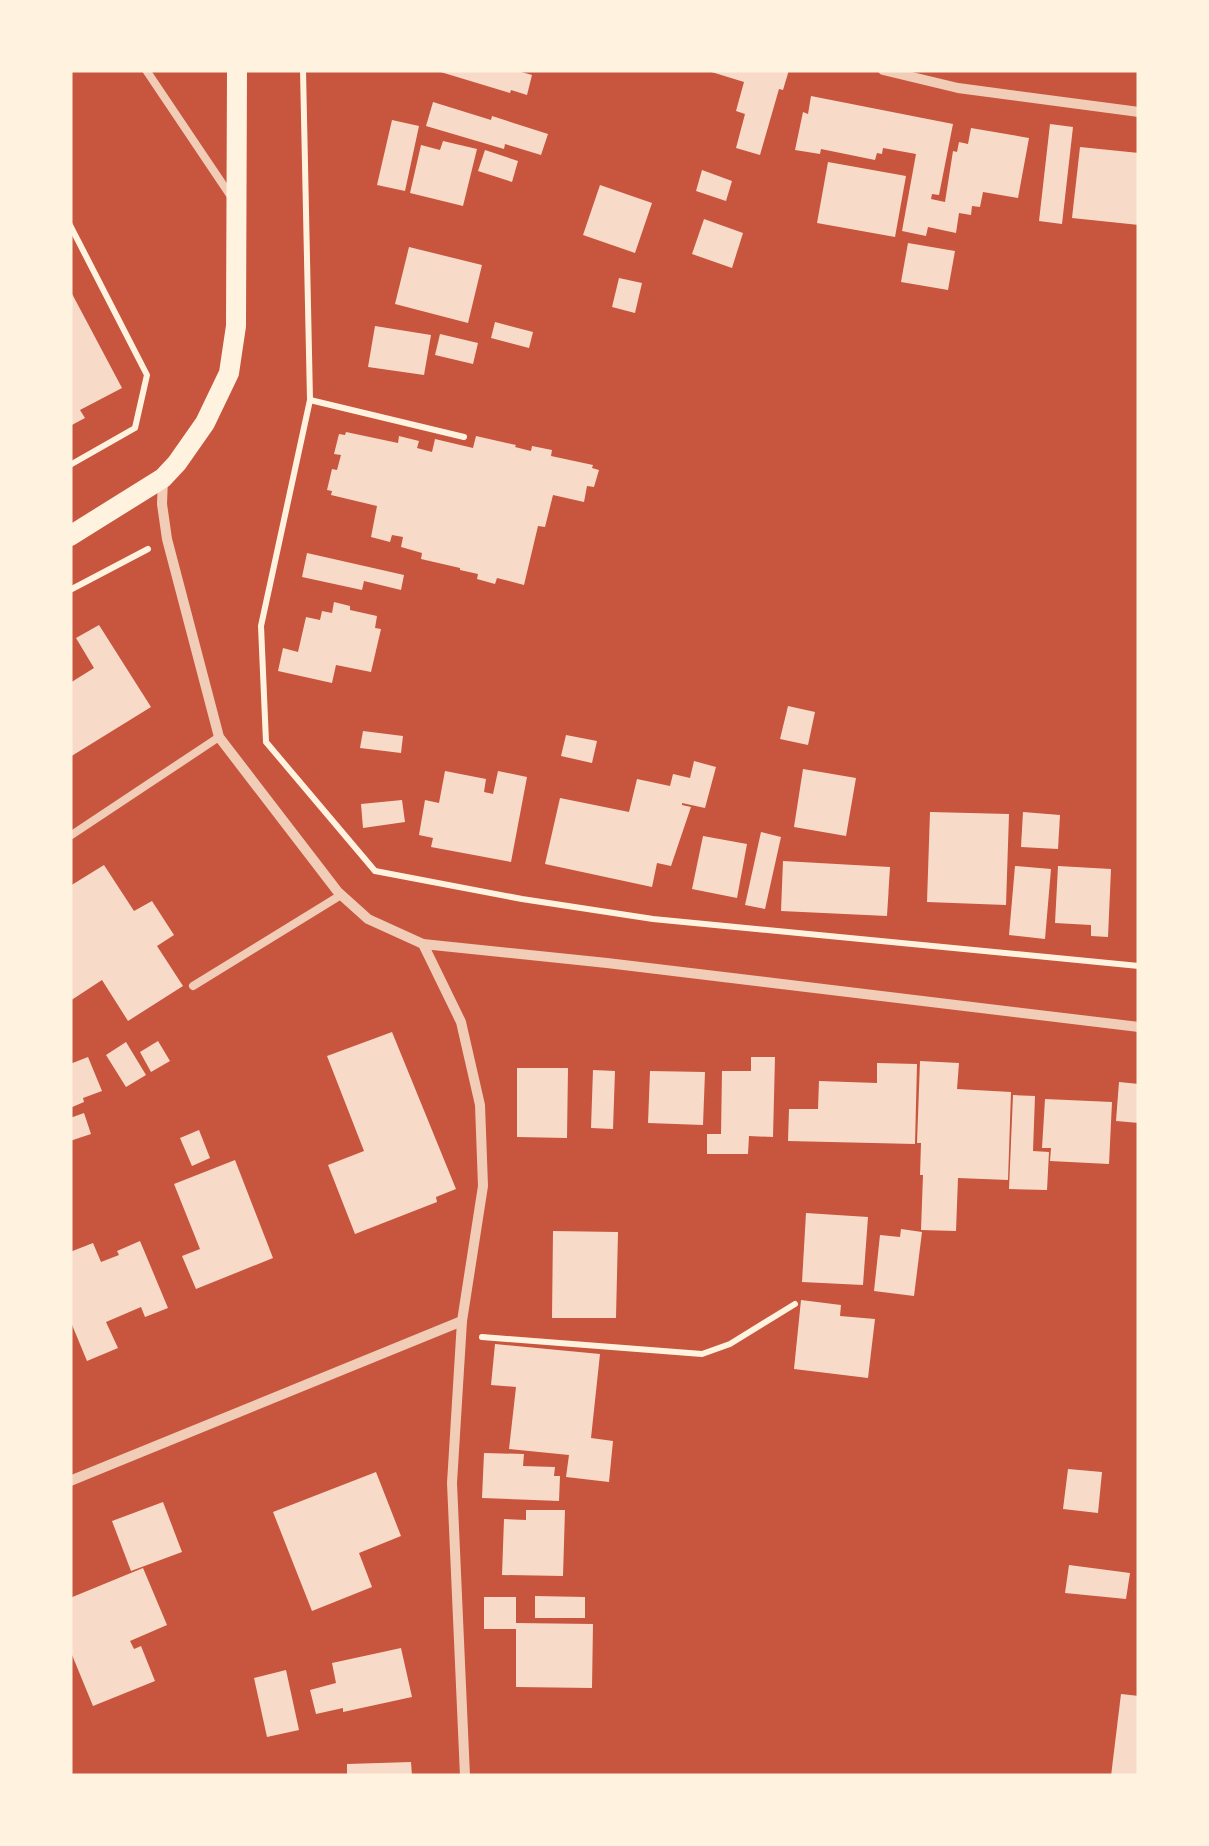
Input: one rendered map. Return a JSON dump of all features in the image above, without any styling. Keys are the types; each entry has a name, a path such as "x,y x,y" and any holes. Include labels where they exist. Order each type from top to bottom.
{"main road":[{"path":"70,536 164,478 205,423 229,373 236,326 237,70"}],"street":[{"path":"883,70 958,88 1139,112"},
{"path":"164,478 166,538 219,737 341,895 368,920 423,944 1139,1027"},
{"path":"423,944 461,1022 480,1105 483,1186 462,1321 452,1483 465,1776"},
{"path":"70,1481 462,1321"}],"lane":[{"path":"146,70 236,204"},
{"path":"70,836 219,737"},
{"path":"193,986 341,895"}],"path":[{"path":"302,70 310,400 261,626 266,742 375,871 653,920 1139,966"},
{"path":"70,226 148,375 135,428 70,465"},
{"path":"310,400 464,437"},
{"path":"70,590 166,538"},
{"path":"461,1335 702,1354 730,1344 795,1304"}],"building":[{"path":"434,70 514,70 532,75 527,95"},
{"path":"705,70 789,70 783,90 779,89 760,155 736,148 745,114 736,111 744,82"},
{"path":"811,96 953,124 939,195 932,194 931,199 945,202 953,151 957,152 959,142 968,144 971,128 1029,138 1018,198 983,192 980,207 972,206 971,215 959,213 956,233 928,227 926,236 902,231 916,154 883,148 875,160 821,149 820,154 795,150 803,112 808,114"},
{"path":"433,102 548,134 541,155 505,144 504,149 426,126"},
{"path":"392,120 419,126 405,191 377,185"},
{"path":"1050,124 1073,127 1062,224 1039,221"},
{"path":"443,141 477,149 463,206 410,193 421,145 440,150"},
{"path":"1080,147 1139,153 1139,225 1072,218"},
{"path":"485,150 518,161 512,182 478,171"},
{"path":"828,162 906,176 895,237 817,223"},
{"path":"702,170 732,181 726,201 696,191"},
{"path":"600,185 652,203 635,253 583,235"},
{"path":"704,219 743,233 732,268 692,254"},
{"path":"908,243 955,251 948,290 901,282"},
{"path":"409,247 482,265 468,323 395,304"},
{"path":"619,278 642,283 635,313 612,307"},
{"path":"70,290 122,388 80,410 85,418 70,426"},
{"path":"495,322 533,332 529,348 491,338"},
{"path":"375,326 431,335 424,375 368,367"},
{"path":"440,334 478,343 473,364 435,355"},
{"path":"346,432 398,443 399,436 419,441 417,448 432,452 435,439 473,448 476,436 531,451 532,446 552,450 551,456 593,465 599,470 594,487 587,486 584,502 553,495 545,527 538,526 524,585 497,578 495,584 477,579 478,574 421,559 422,553 401,547 403,537 392,535 390,542 371,537 377,506 331,495 332,491 327,490 332,469 337,470 341,455 334,454 339,434"},
{"path":"307,553 404,575 401,590 364,581 362,590 302,577"},
{"path":"334,602 377,616 375,628 381,629 371,672 336,665 332,683 278,671 283,648 298,652 306,617 320,620 322,611 332,613"},
{"path":"99,625 151,707 70,757 70,683 94,668 76,638"},
{"path":"788,706 815,712 808,745 780,739"},
{"path":"363,731 403,736 401,753 360,748"},
{"path":"566,735 597,741 592,763 561,756"},
{"path":"694,761 716,767 705,808 682,803 691,807 671,866 657,863 652,887 545,864 560,798 629,812 637,779 670,786 673,774 690,778"},
{"path":"803,769 856,778 846,836 794,827"},
{"path":"445,771 486,779 484,792 493,794 498,771 527,777 511,862 431,847 433,838 419,835 425,800 439,803"},
{"path":"402,800 405,822 363,828 361,804"},
{"path":"930,812 1009,814 1006,905 927,902"},
{"path":"1023,812 1060,815 1058,849 1021,847"},
{"path":"761,832 781,837 765,909 745,905"},
{"path":"703,836 747,844 737,898 692,889"},
{"path":"783,861 890,867 887,916 781,911"},
{"path":"104,865 134,911 152,901 174,935 157,946 183,986 128,1021 102,980 70,1001 70,886"},
{"path":"1015,866 1051,869 1045,939 1009,935"},
{"path":"1058,866 1111,869 1108,937 1091,936 1091,925 1055,923"},
{"path":"392,1032 456,1189 436,1197 437,1202 355,1234 328,1165 364,1151 327,1056"},
{"path":"158,1041 170,1061 151,1072 140,1052"},
{"path":"126,1042 146,1075 126,1087 106,1055"},
{"path":"88,1057 102,1091 70,1108 70,1064"},
{"path":"751,1057 775,1057 773,1137 749,1136 748,1154 707,1154 707,1134 721,1134 722,1071 751,1071"},
{"path":"920,1061 959,1063 957,1089 1011,1092 1008,1180 958,1178 956,1231 921,1230 923,1175 921,1143 917,1143"},
{"path":"877,1063 917,1064 915,1144 788,1141 789,1109 818,1109 819,1081 877,1083"},
{"path":"517,1068 568,1068 567,1138 517,1137"},
{"path":"593,1070 615,1071 613,1129 591,1128"},
{"path":"650,1071 705,1072 703,1125 648,1123"},
{"path":"1119,1082 1139,1084 1139,1123 1116,1121"},
{"path":"1013,1095 1035,1096 1033,1151 1049,1152 1047,1190 1009,1189"},
{"path":"1045,1099 1112,1102 1109,1164 1050,1161 1051,1148 1042,1148"},
{"path":"84,1113 91,1134 70,1141 70,1118"},
{"path":"199,1130 210,1158 192,1166 180,1138"},
{"path":"235,1160 273,1258 196,1289 182,1256 200,1249 174,1184"},
{"path":"806,1213 868,1217 863,1285 802,1282"},
{"path":"901,1229 922,1232 914,1296 874,1291 880,1235 900,1237"},
{"path":"553,1231 618,1232 616,1318 552,1318"},
{"path":"140,1241 168,1308 145,1317 141,1307 106,1322 118,1348 87,1361 70,1320 70,1252 93,1243 101,1262"},
{"path":"801,1300 841,1305 840,1316 875,1319 868,1378 794,1369"},
{"path":"495,1344 600,1354 591,1438 613,1441 609,1482 566,1477 569,1455 509,1449 516,1387 491,1385"},
{"path":"484,1453 524,1454 523,1466 555,1467 554,1476 560,1476 559,1501 482,1498"},
{"path":"1068,1469 1102,1472 1098,1513 1063,1509"},
{"path":"376,1472 401,1536 359,1553 372,1587 312,1611 273,1512"},
{"path":"163,1502 182,1552 131,1571 112,1521"},
{"path":"526,1510 565,1510 563,1576 502,1575 504,1519 526,1520"},
{"path":"1069,1565 1130,1573 1126,1599 1065,1593"},
{"path":"143,1568 167,1625 130,1641 134,1649 141,1646 155,1681 93,1706 70,1650 70,1598"},
{"path":"535,1596 585,1597 585,1618 535,1618"},
{"path":"484,1597 516,1597 516,1623 593,1624 592,1688 516,1687 516,1629 484,1629"},
{"path":"401,1648 412,1697 316,1714 310,1690 336,1683 332,1663"},
{"path":"286,1670 299,1730 267,1737 254,1678"},
{"path":"1121,1694 1139,1696 1139,1776 1111,1776"},
{"path":"411,1762 412,1776 347,1776 347,1764"}]}
